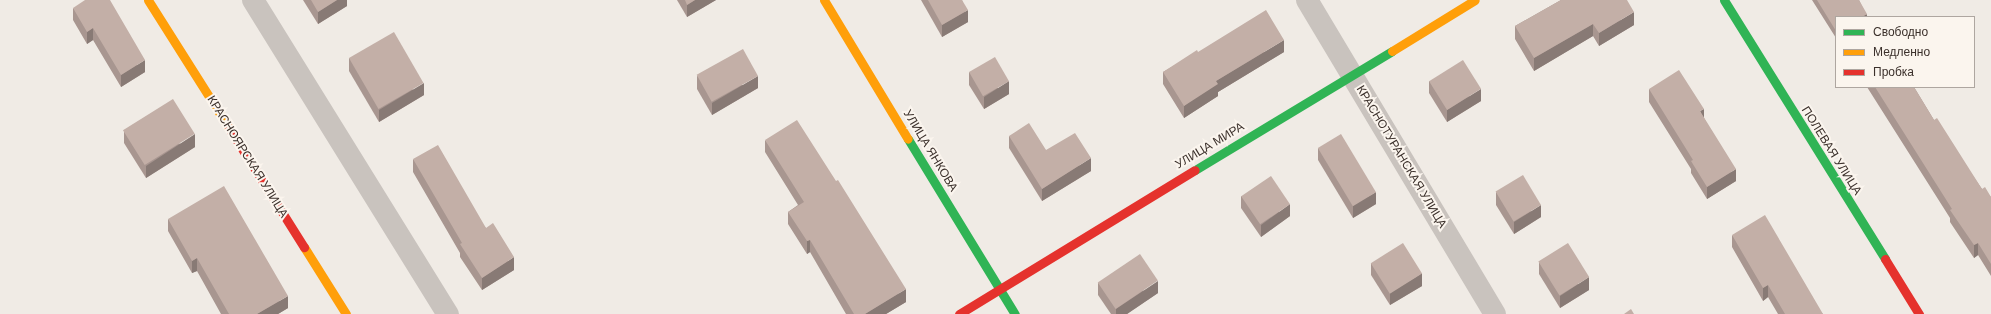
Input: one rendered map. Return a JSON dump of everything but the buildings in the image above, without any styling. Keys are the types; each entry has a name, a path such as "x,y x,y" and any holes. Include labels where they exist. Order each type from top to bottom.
{"street":[{"name":"КРАСНОЯРСКАЯ УЛИЦА","path":"148,0 346,314"},
{"path":"253,0 448,314"},
{"name":"УЛИЦА ЯНКОВА","path":"824,0 1015,314"},
{"name":"КРАСНОТУРАНСКАЯ УЛИЦА","path":"1307,0 1495,314"},
{"name":"УЛИЦА МИРА","path":"959,314 1475,0"},
{"name":"ПОЛЕВАЯ УЛИЦА","path":"1724,0 1919,314"}],"traffic: fast":[{"path":"1724,0 1885,259"},
{"path":"1195,170 1392,51"},
{"path":"908,139 1015,314"}],"traffic: slow":[{"path":"148,0 229,128"},
{"path":"824,0 908,139"},
{"path":"1392,51 1475,0"},
{"path":"304,247 346,314"}],"traffic: jam":[{"path":"229,128 304,247"},
{"path":"959,314 1195,170"},
{"path":"1885,259 1919,314"}]}
